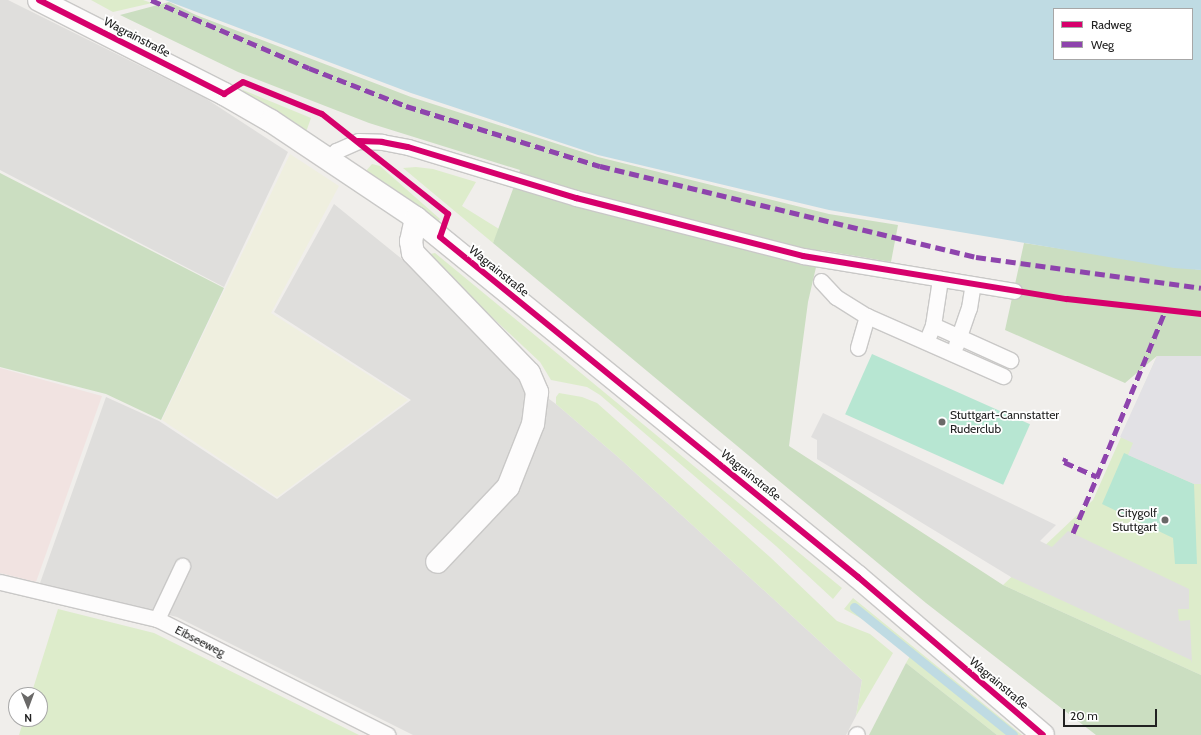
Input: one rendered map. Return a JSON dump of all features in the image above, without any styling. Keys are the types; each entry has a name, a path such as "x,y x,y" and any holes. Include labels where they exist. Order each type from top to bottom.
{"street":[{"name":"Wagrainstraße","path":"39,0 224,94 330,160 416,218 858,577 1043,735"},
{"path":"416,218 411,241 413,253 529,373 537,392 533,424 508,487 438,562"}],"lane":[{"path":"330,160 336,151 358,141 382,142 408,147 576,198 803,256 1014,291"},
{"path":"926,341 933,325 940,279"},
{"path":"821,280 836,297 867,316 1003,376"},
{"path":"952,354 969,308 973,284"},
{"path":"858,348 867,316"},
{"path":"933,325 1010,360"},
{"path":"157,620 182,566"},
{"name":"Eibseeweg","path":"0,582 157,620 388,735"}],"shaded area":[{"path":"0,0 8,0 205,98 288,152 224,287 0,170"},
{"path":"334,204 413,268 524,381 556,404 618,457 862,680 856,716 846,735 413,735 177,617 40,583 106,397 159,421 277,499 411,400 274,312"},
{"path":"1157,356 1201,356 1201,484 1194,484 1128,455 1133,443 1120,437"},
{"path":"0,368 102,396 36,582 0,573"},
{"path":"823,413 1056,525 1040,541 1052,547 1068,531 1189,589 1189,609 1178,609 1179,621 1190,620 1192,663 1191,660 1011,577 817,459 817,440 811,437"}],"green space":[{"path":"91,0 143,0 152,3 113,12"},
{"path":"169,2 196,15 411,97 598,157 829,214 898,225 891,262 820,250 808,302 789,446 1003,585 1201,675 1201,735 1096,735 926,603 493,243 520,170 369,123 238,72 120,15"},
{"path":"243,90 311,118 306,132 242,95"},
{"path":"290,154 339,186 271,313 408,400 277,497 162,420"},
{"path":"372,164 380,166 440,219 438,222 366,171"},
{"path":"416,167 433,169 476,182 462,206 499,229 493,243 403,168"},
{"path":"0,173 224,288 161,420 106,394 0,367"},
{"path":"1024,243 1201,270 1201,356 1157,356 1125,383 1005,330"},
{"path":"435,253 842,588 833,599 776,546 600,395 587,387 551,380 540,362 431,260 430,254"},
{"name":"Stuttgart-Cannstatter Ruderclub","path":"872,354 1030,424 1003,485 845,414"},
{"name":"Citygolf Stuttgart","path":"1157,356 1201,356 1201,675 1003,585 1093,500"},
{"path":"559,393 582,397 597,403 770,557 837,621 870,634 893,653 856,716 862,680 618,457 556,404 556,397"},
{"name":"Citygolf Stuttgart","path":"1124,453 1194,484 1197,564 1175,564 1173,538 1102,504"},
{"path":"853,598 1022,735 997,735 906,663 910,656 873,625 844,609"},
{"path":"58,609 154,633 359,735 19,735 22,727 48,727 48,687 34,687"},
{"path":"906,663 997,735 869,735"}],"water":[{"path":"165,0 1201,0 1201,270 1174,268 829,210 598,155 411,93"}],"waterway":[{"path":"854,607 1013,735"}],"marked path":[{"path":"151,0 309,68 406,106 600,166 976,257 1201,288"},
{"path":"1066,458 1064,462 1097,477 1165,311"},
{"path":"1073,533 1097,477"}],"cycle path":[{"path":"39,0 224,94 243,82 322,114 448,214 440,237 858,577 1043,735"},
{"path":"358,141 382,142 408,147 576,198 803,256 1067,299 1201,314"}],"place":[{"name":"Stuttgart-Cannstatter Ruderclub","path":"942,422"},
{"name":"Citygolf Stuttgart","path":"1165,520"}]}
